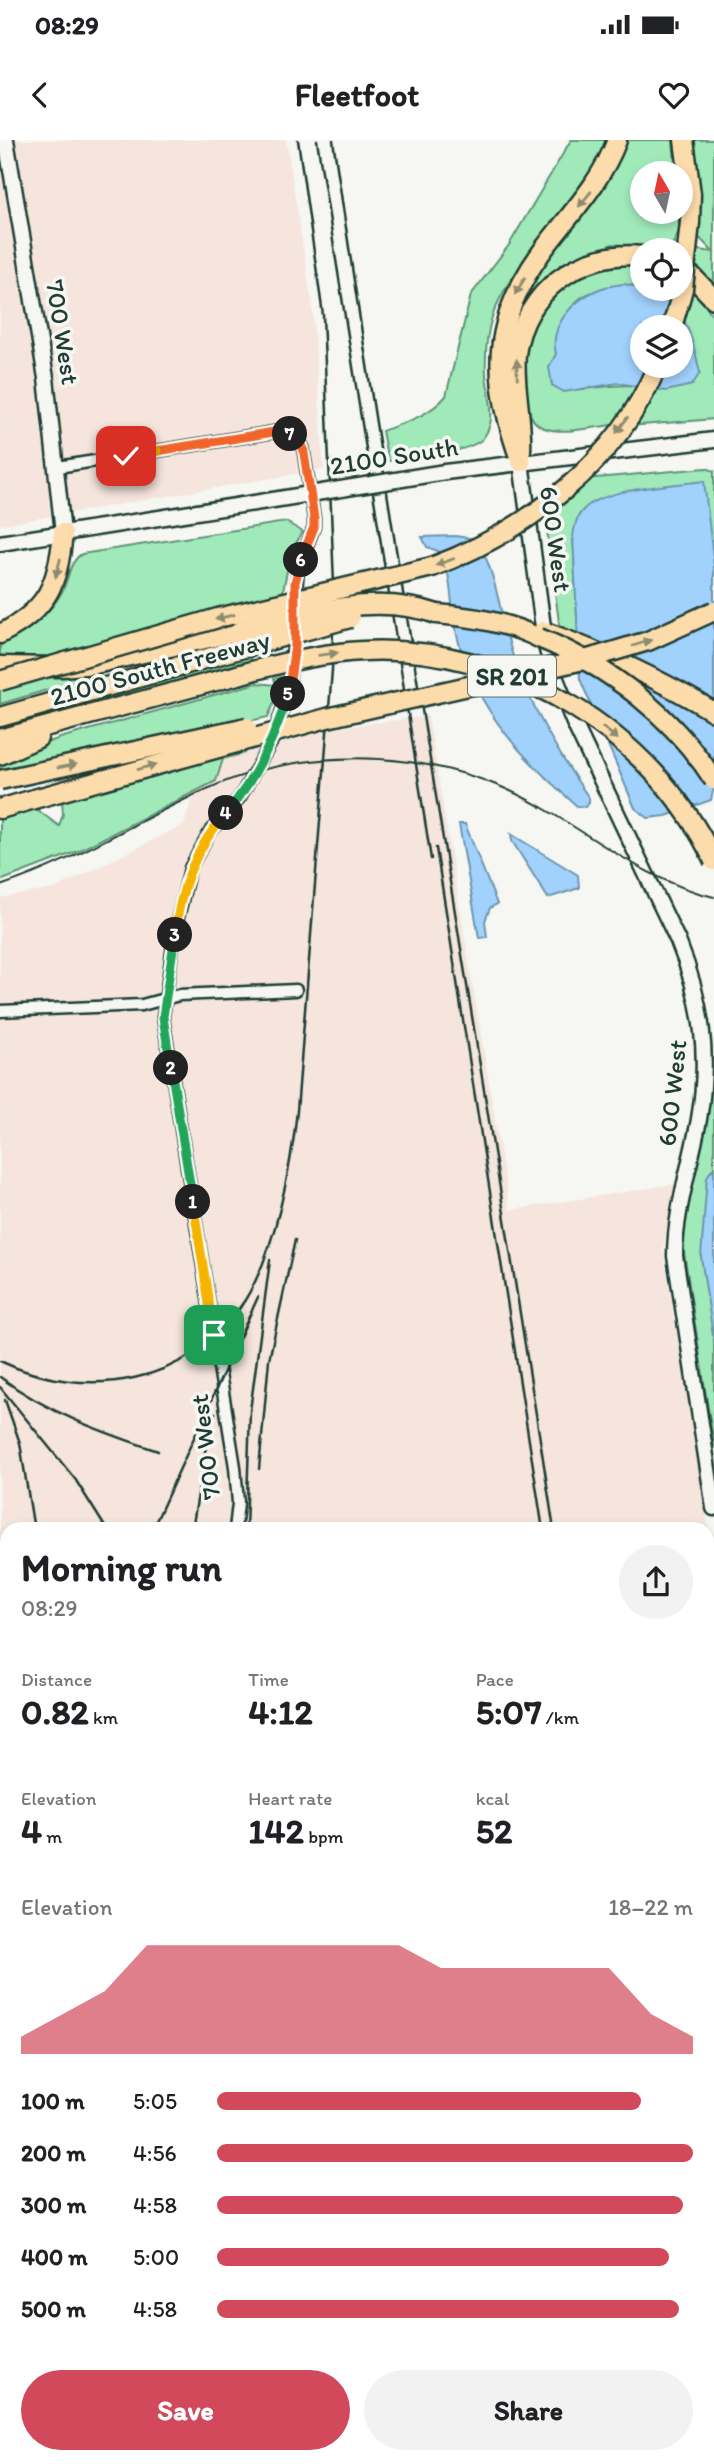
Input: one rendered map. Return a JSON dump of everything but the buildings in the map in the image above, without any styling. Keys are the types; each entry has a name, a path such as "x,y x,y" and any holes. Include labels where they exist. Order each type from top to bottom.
{"highway":[{"path":"520,462 510,432 500,365 501,338 506,314 513,297 543,251 593,189 617,140"},
{"path":"676,315 684,289 690,222 691,194 684,140"},
{"path":"520,462 522,433 516,354 520,332 533,307 551,284 572,270 596,259 630,255"},
{"path":"693,277 714,299"},
{"path":"0,681 155,635 432,567 466,554 504,534 565,491 596,459 627,419 650,378"},
{"path":"0,634 22,622 44,601 59,567 63,533"},
{"path":"0,809 327,718 430,696 629,647 686,626 714,611"},
{"name":"2100 South Freeway","path":"0,717 241,639 347,619 380,614 437,614 487,620 524,630"},
{"path":"524,630 543,631 605,656 672,687 714,712"},
{"path":"524,630 591,662 637,694 680,735 714,780"},
{"path":"0,666 62,667 95,664 241,639"},
{"name":"2100 South Freeway","path":"0,739 147,698 316,656 386,650 468,662 524,681 586,715 634,753 681,806 714,861"},
{"path":"0,779 330,710 430,696"},
{"path":"0,755 147,698"}],"street":[{"name":"700 West","path":"6,140 58,467 63,533"},
{"name":"700 West","path":"58,467 274,432 294,436 303,447 314,527 295,582 295,645 288,693 271,743 240,797 210,832 190,868 180,907 164,999 163,1017 235,1467 236,1522"},
{"name":"2100 South","path":"0,543 445,472 714,440"},
{"name":"600 West","path":"520,462 545,642 552,669 574,723 678,941 693,976 701,1011 706,1060 699,1118 677,1216 675,1256 714,1508"},
{"path":"0,1011 142,1005 191,994 296,990"}],"shaded area":[{"path":"0,140 286,140 312,304 324,469 0,525"},
{"path":"428,716 510,1210 676,1184 663,1249 708,1522 0,1522 0,898 54,889 184,825 203,766 323,730"}],"green space":[{"path":"571,140 608,140 580,191 515,275 496,306 487,338 486,353 491,414 488,430 477,443 467,447 388,461 382,431 425,413 446,396 471,295 509,245"},
{"path":"623,140 673,140 675,161 630,161 630,224 679,224 676,238 630,238 630,246 612,244 577,260 522,314 518,313 533,281 580,215"},
{"path":"685,140 714,140 714,293 693,267 693,249 713,252 691,229 693,161 686,161"},
{"path":"630,263 630,286 594,291 572,307 553,364 552,385 571,390 615,385 637,386 613,425 569,431 544,428 535,422 528,411 525,396 523,364 527,334 533,319 552,292 570,279 600,268"},
{"path":"693,291 714,317 714,419 628,426 650,388 692,385 693,315 679,313 685,301 693,301"},
{"path":"706,468 714,471 714,570 573,535 578,637 560,630 545,515 585,479"},
{"path":"286,522 303,532 291,551 282,596 53,660 0,660 0,645 43,617 62,592 74,561 82,554"},
{"path":"252,655 250,660 0,731 0,726"},
{"path":"113,666 114,670 0,704 0,690 58,672"},
{"path":"280,677 278,693 268,717 0,774 0,760 60,738 257,683 276,685 274,679"},
{"path":"249,748 245,753 223,759 216,781 78,851 0,881 0,818 36,809 59,826 63,814 62,800"},
{"path":"714,1079 714,1447 683,1246"}],"water":[{"path":"630,285 630,301 668,301 681,315 630,315 630,378 693,378 693,346 700,373 692,385 666,391 618,383 564,392 552,385 549,367 556,354 559,324 579,301 603,288"},
{"path":"704,481 714,566 714,787 711,800 666,816 648,818 635,808 580,679 573,535 581,513 592,503 606,497 639,489"},
{"path":"455,536 476,539 483,552 494,580 520,674 546,729 589,798 585,807 577,806 521,752 505,733 478,691 459,643 443,553 427,547 422,537"},
{"path":"459,824 465,824 497,904 490,908 485,921 487,937 479,938"},
{"path":"511,834 578,875 579,888 548,898 512,841"},
{"path":"712,1169 714,1342 701,1257 707,1177"}],"tram line":[{"path":"0,886 53,865 179,802 240,776 277,766 352,758 427,765 499,786 553,814 657,876 714,897"}],"railway":[{"path":"0,1361 33,1374 67,1381 101,1382 135,1378 167,1367 196,1351 223,1329 245,1300 265,1258 280,1208 297,1111 332,670 334,584 323,315 298,140"},
{"path":"317,140 431,859"},
{"path":"333,140 386,488 553,1522"},
{"path":"436,848 542,1522"},
{"path":"259,1469 269,1360 295,1240"},
{"path":"246,1522 250,1411 270,1260"},
{"path":"156,1522 258,1297"},
{"path":"0,1377 56,1411 96,1429 158,1451"},
{"path":"0,1387 75,1479 102,1522"},
{"path":"5,1400 20,1443 33,1522"},
{"path":"193,1522 206,1446 215,1413"}],"route":[{"path":"126,456 274,432 287,433 294,436 303,447 314,518 314,527 295,582 295,645 284,708 271,743 240,797 197,851 182,895 164,999 163,1017 214,1335"}]}
